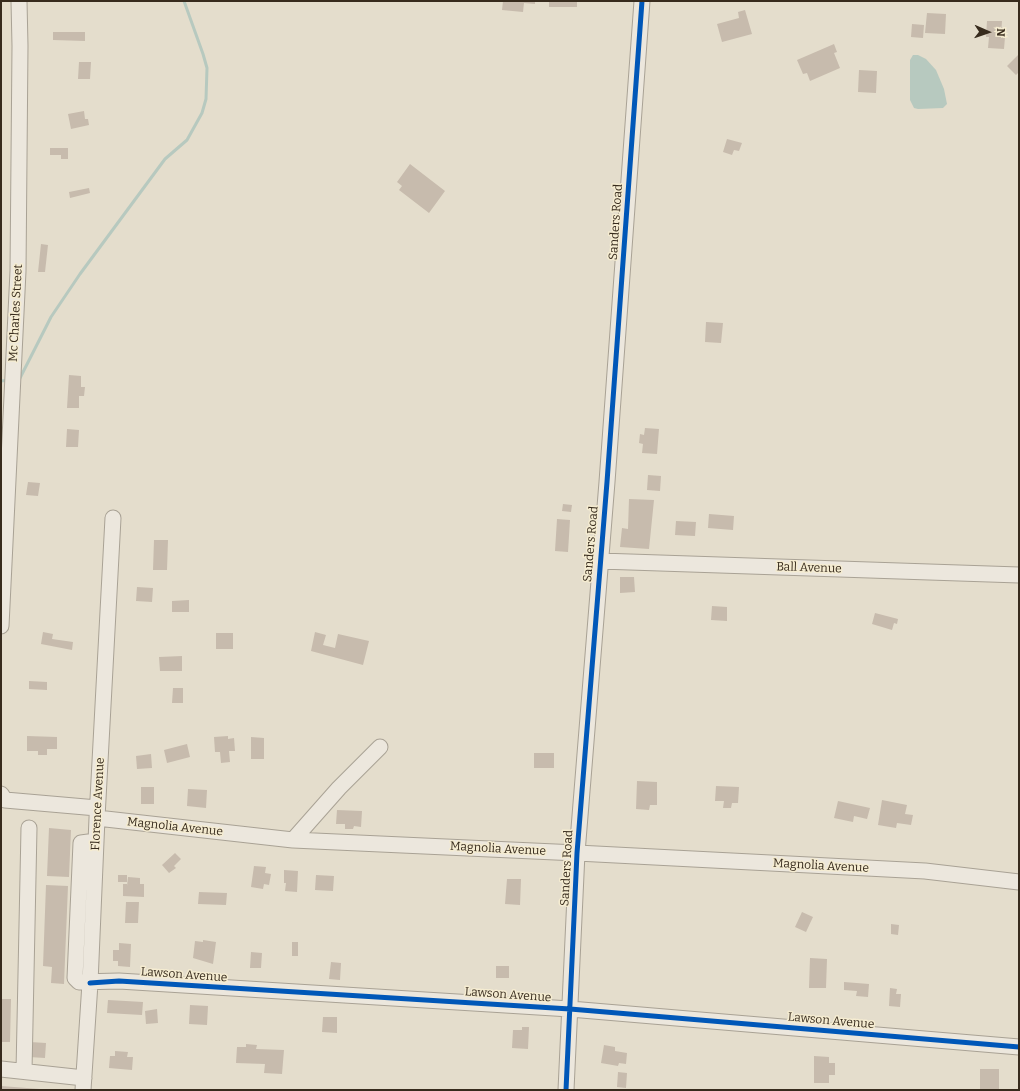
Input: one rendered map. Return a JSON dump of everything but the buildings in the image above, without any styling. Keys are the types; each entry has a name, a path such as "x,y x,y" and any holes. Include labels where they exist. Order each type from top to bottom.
{"street":[{"name":"Mc Charles Street","path":"1,626 18,271 19,1"},
{"name":"Sanders Road","path":"566,1090 577,853 607,482 642,1"},
{"name":"Florence Avenue","path":"84,1084 90,983 84,954 86,896 96,841 113,518"},
{"name":"Ball Avenue","path":"600,561 1019,575"},
{"path":"293,840 339,788 380,747"},
{"path":"2,798 97,813"},
{"name":"Magnolia Avenue","path":"97,813 293,840 925,871 1019,882"},
{"path":"24,1071 29,828"},
{"name":"Lawson Avenue","path":"90,983 119,981 570,1009 1019,1047"},
{"path":"1,1069 24,1071 84,1084"}],"shaded area":[{"path":"913,55 918,55 926,59 936,70 944,89 947,104 943,108 914,108 910,100 910,60"}],"waterway":[{"path":"19,380 51,317 80,274 165,159 187,140 202,113 206,99 207,68 184,1"},
{"path":"1,381 9,380"}],"cycle path":[{"path":"566,1090 577,853 607,482 642,1"},
{"path":"90,983 119,981 570,1009 1019,1047"}]}
